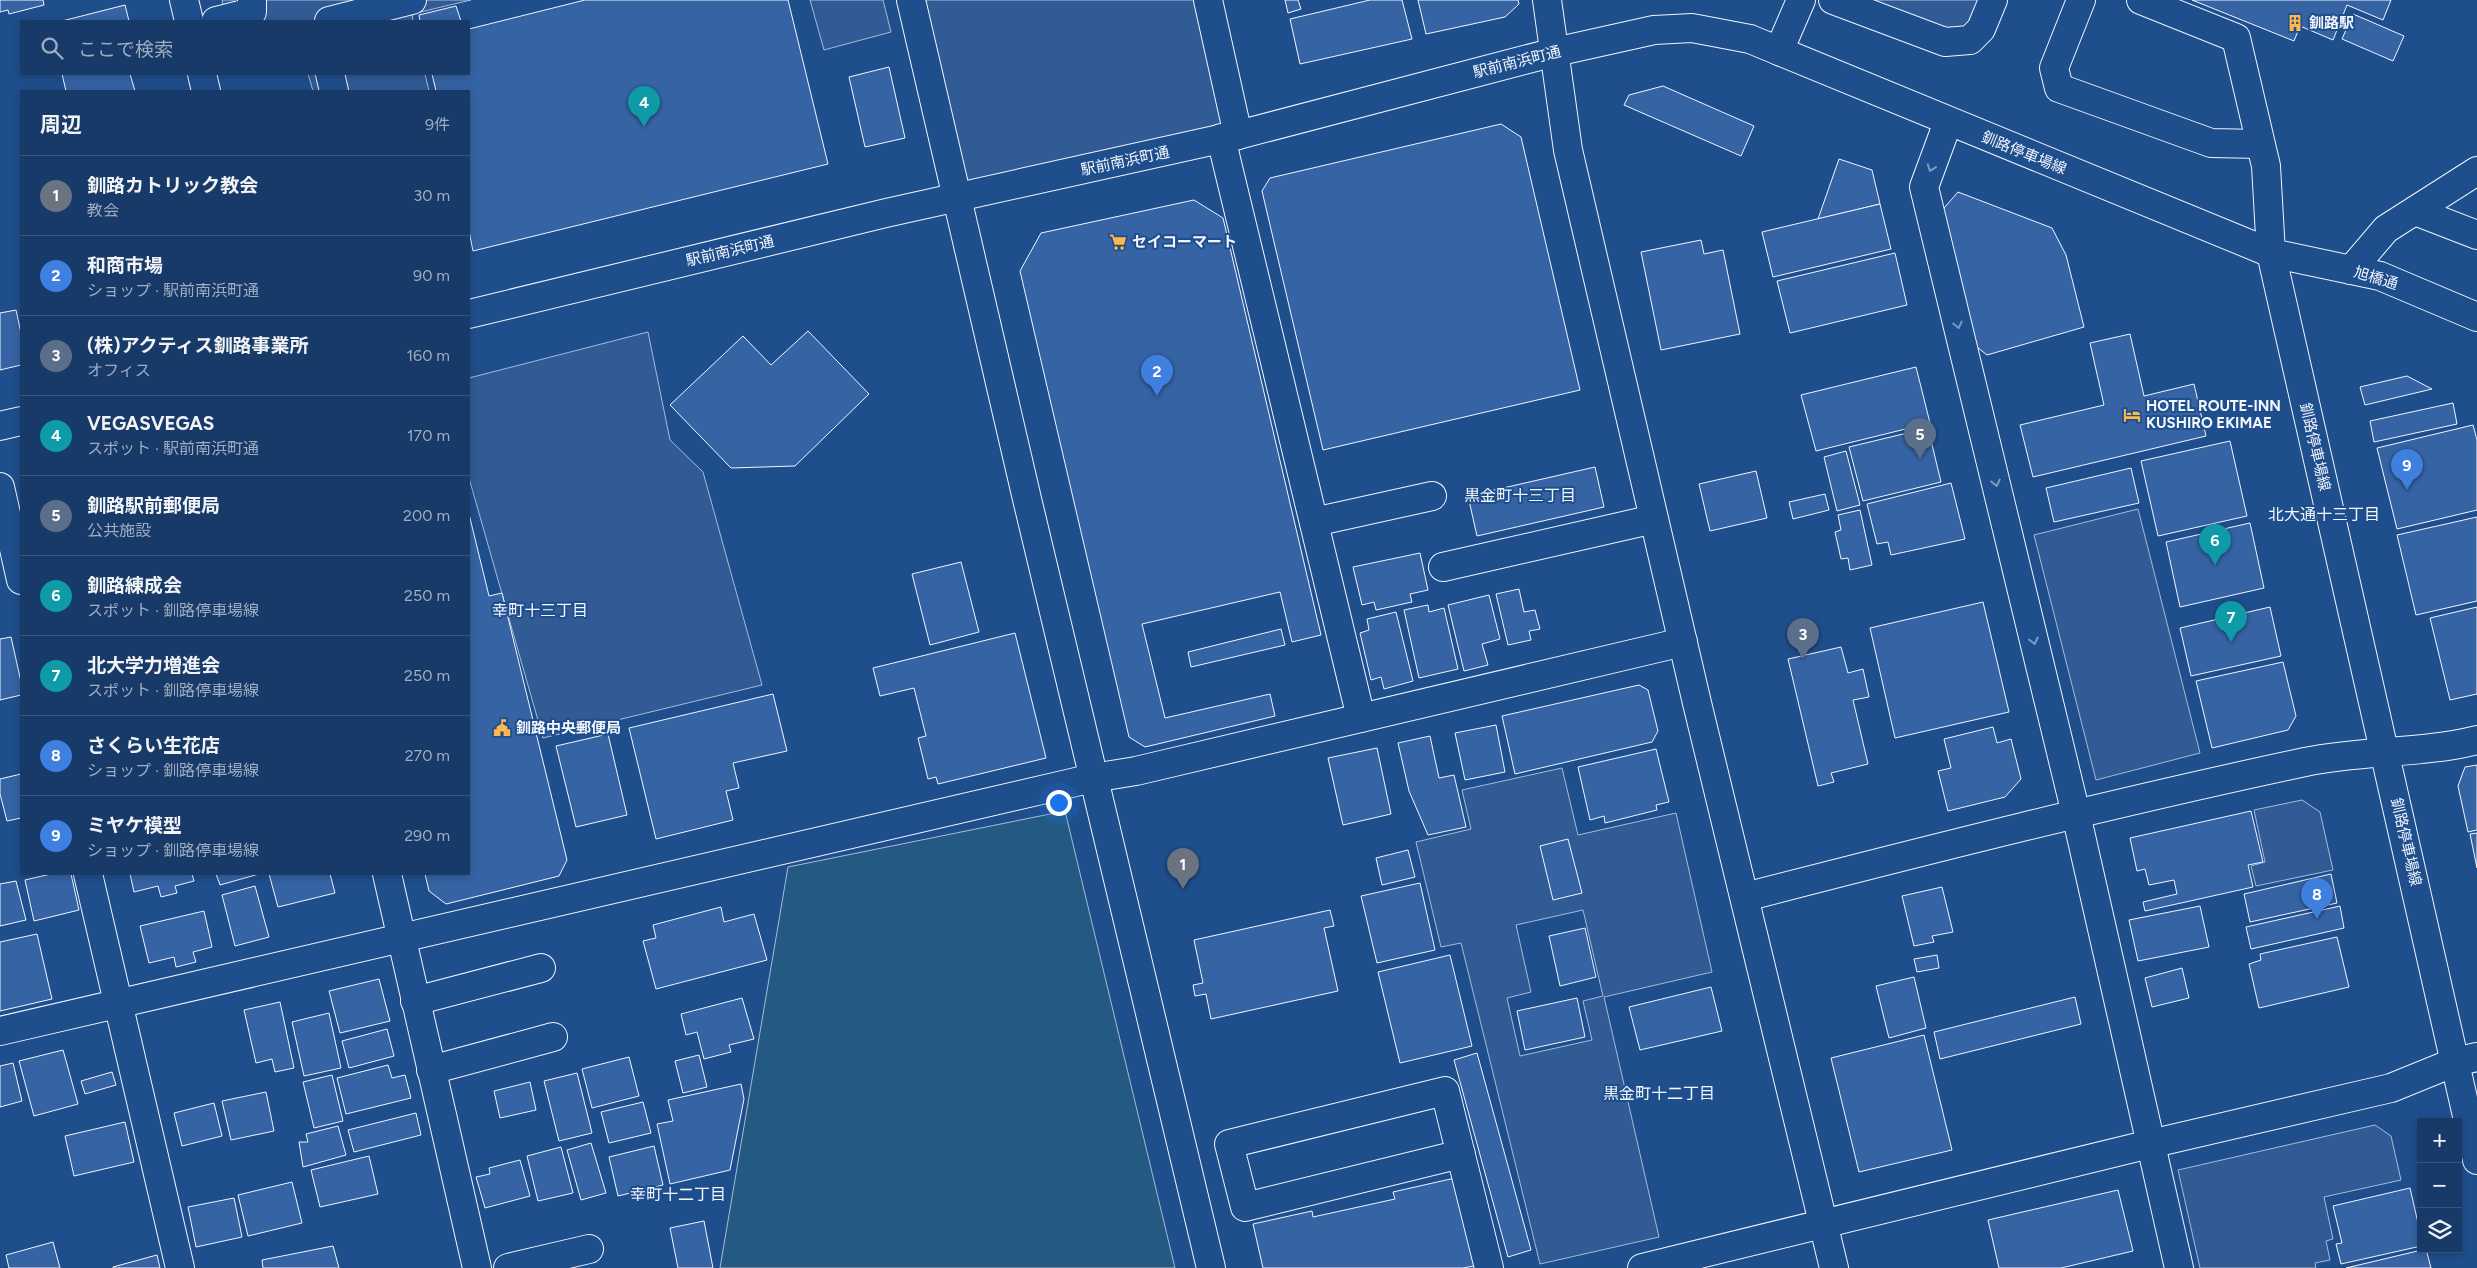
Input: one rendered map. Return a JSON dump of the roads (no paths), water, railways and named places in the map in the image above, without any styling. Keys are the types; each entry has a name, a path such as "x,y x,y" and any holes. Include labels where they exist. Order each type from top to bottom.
{"street":[{"path":"184,0 189,20"},
{"path":"220,20 252,12 252,0"},
{"path":"319,20 322,0"},
{"path":"333,20 412,0"},
{"path":"911,0 1093,778 1211,1268"},
{"path":"1208,0 1230,136 1314,522 1361,718"},
{"path":"1547,0 1564,132 1683,642 1834,1268"},
{"path":"1779,51 1801,0"},
{"path":"1833,0 1945,42 1970,40 1981,29 1993,0"},
{"path":"2081,0 2054,68 2059,88 2211,142 2260,144"},
{"path":"2140,0 2236,38 2266,166 2271,253"},
{"name":"駅前南浜町通","path":"470,314 956,197 1230,136 1555,52 1654,30 1692,28 1750,39 1779,51"},
{"name":"釧路停車場線","path":"1779,51 2271,253 2384,751 2466,1059 2477,1160"},
{"path":"202,75 206,90"},
{"path":"330,75 334,90"},
{"path":"1948,122 1924,187 2076,814 2179,1268"},
{"path":"2351,270 2386,229 2477,171"},
{"path":"2415,211 2477,235"},
{"name":"旭橋通","path":"2271,253 2380,276 2477,317"},
{"path":"0,426 20,421"},
{"path":"0,487 20,576"},
{"path":"1314,522 1432,496"},
{"path":"1443,568 1654,519"},
{"path":"0,1031 1093,778 1136,771 1683,642"},
{"path":"1745,897 2076,814 2308,762 2384,751 2452,746 2477,740"},
{"path":"88,875 180,1268"},
{"path":"387,875 477,1268"},
{"path":"416,1001 541,968"},
{"path":"431,1070 553,1036"},
{"path":"1642,1268 2150,1144 2391,1088 2466,1059"},
{"path":"1461,1154 1245,1207 1229,1144 1445,1091 1461,1154 1489,1268"},
{"path":"508,1268 589,1249"}],"place":[{"name":"釧路駅","path":"2295,23"},
{"name":"VEGASVEGAS","path":"644,127"},
{"name":"セイコーマート","path":"1118,242"},
{"name":"和商市場","path":"1157,396"},
{"name":"HOTEL ROUTE-INN KUSHIRO EKIMAE","path":"2132,415"},
{"name":"釧路駅前郵便局","path":"1920,459"},
{"name":"ミヤケ模型","path":"2407,490"},
{"name":"釧路練成会","path":"2215,565"},
{"name":"北大学力増進会","path":"2231,642"},
{"name":"(株)アクティス釧路事業所","path":"1803,659"},
{"name":"釧路中央郵便局","path":"502,728"},
{"name":"釧路カトリック教会","path":"1183,889"},
{"name":"さくらい生花店","path":"2317,919"}],"district":[{"name":"黒金町十三丁目","path":"1520,495"},
{"name":"北大通十三丁目","path":"2324,514"},
{"name":"幸町十三丁目","path":"540,610"},
{"name":"黒金町十二丁目","path":"1659,1093"},
{"name":"幸町十二丁目","path":"678,1194"}]}
